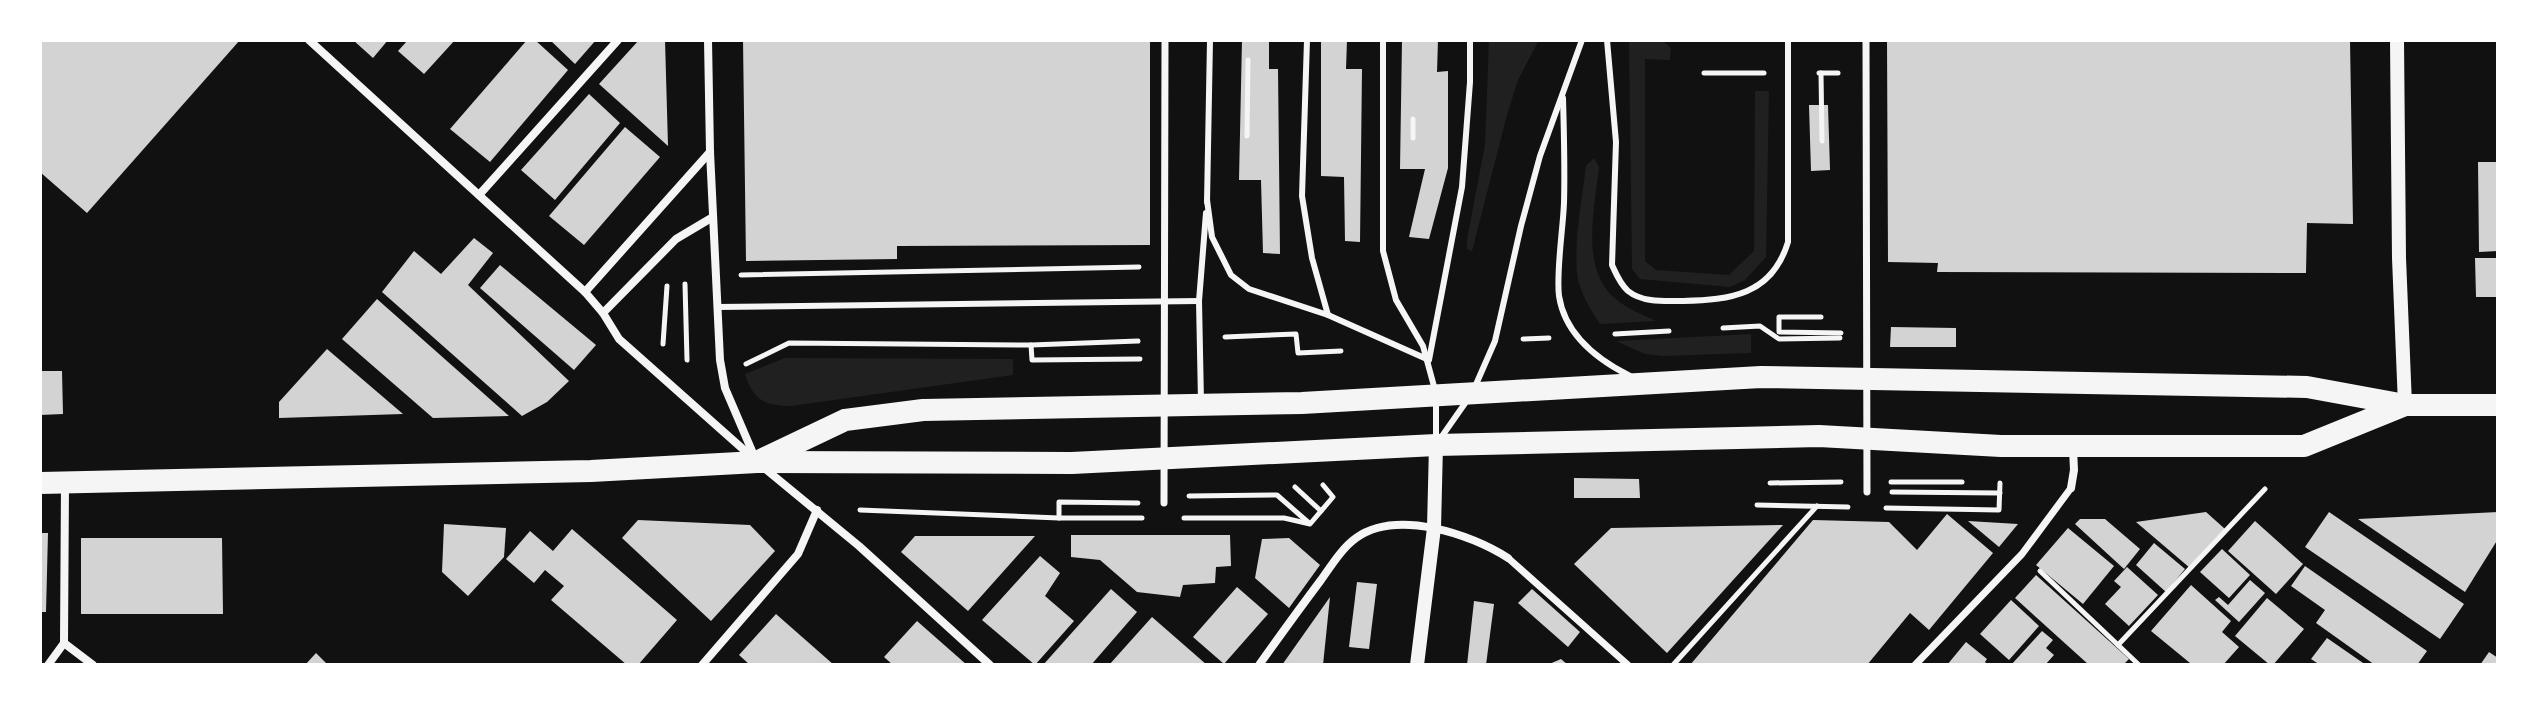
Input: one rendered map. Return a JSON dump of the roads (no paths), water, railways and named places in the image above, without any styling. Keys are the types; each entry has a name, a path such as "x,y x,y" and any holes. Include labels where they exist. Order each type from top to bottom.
{"highway":[{"path":"757,462 845,420 923,410 1302,403 1761,377 2307,387 2405,405 2498,405"},
{"path":"40,483 591,471 757,462 1072,463 1436,445 1819,436 2001,446 2304,446 2405,405"}],"street":[{"path":"309,40 585,292 619,339 990,665"},
{"path":"479,195 618,40"},
{"path":"708,40 720,360 725,388 757,462"},
{"path":"1164,503 1165,40"},
{"path":"1866,40 1867,492"},
{"path":"2397,40 2399,258 2405,405"},
{"path":"585,292 710,152"},
{"path":"603,313 676,239 713,217"},
{"path":"1417,665 1434,528 1436,445"},
{"path":"1915,665 2022,554 2071,488 2073,445"},
{"path":"48,665 64,643 65,483"},
{"path":"702,665 798,554 817,510"},
{"path":"1259,665 1344,549 1356,538 1379,528 1434,528 1474,538 1508,558 1628,665"},
{"path":"64,643 93,665"}],"lane":[{"path":"1201,405 1199,301 1207,200 1210,40"},
{"path":"1307,40 1302,196 1312,258 1328,315"},
{"path":"1383,40 1383,251 1396,300 1429,360 1436,395 1436,445"},
{"path":"1429,360 1462,187 1470,40"},
{"path":"1436,445 1472,393 1495,341 1540,156 1582,40"},
{"path":"1607,40 1616,142 1612,265 1617,279 1629,292 1647,300 1664,301 1723,300 1738,296 1773,272 1784,256 1788,242 1788,40"},
{"path":"1563,95 1564,202 1559,296 1569,321 1585,346 1603,363 1645,383"},
{"path":"1207,200 1212,237 1231,275 1249,289 1328,315 1429,360"},
{"path":"717,307 1199,301"}]}
